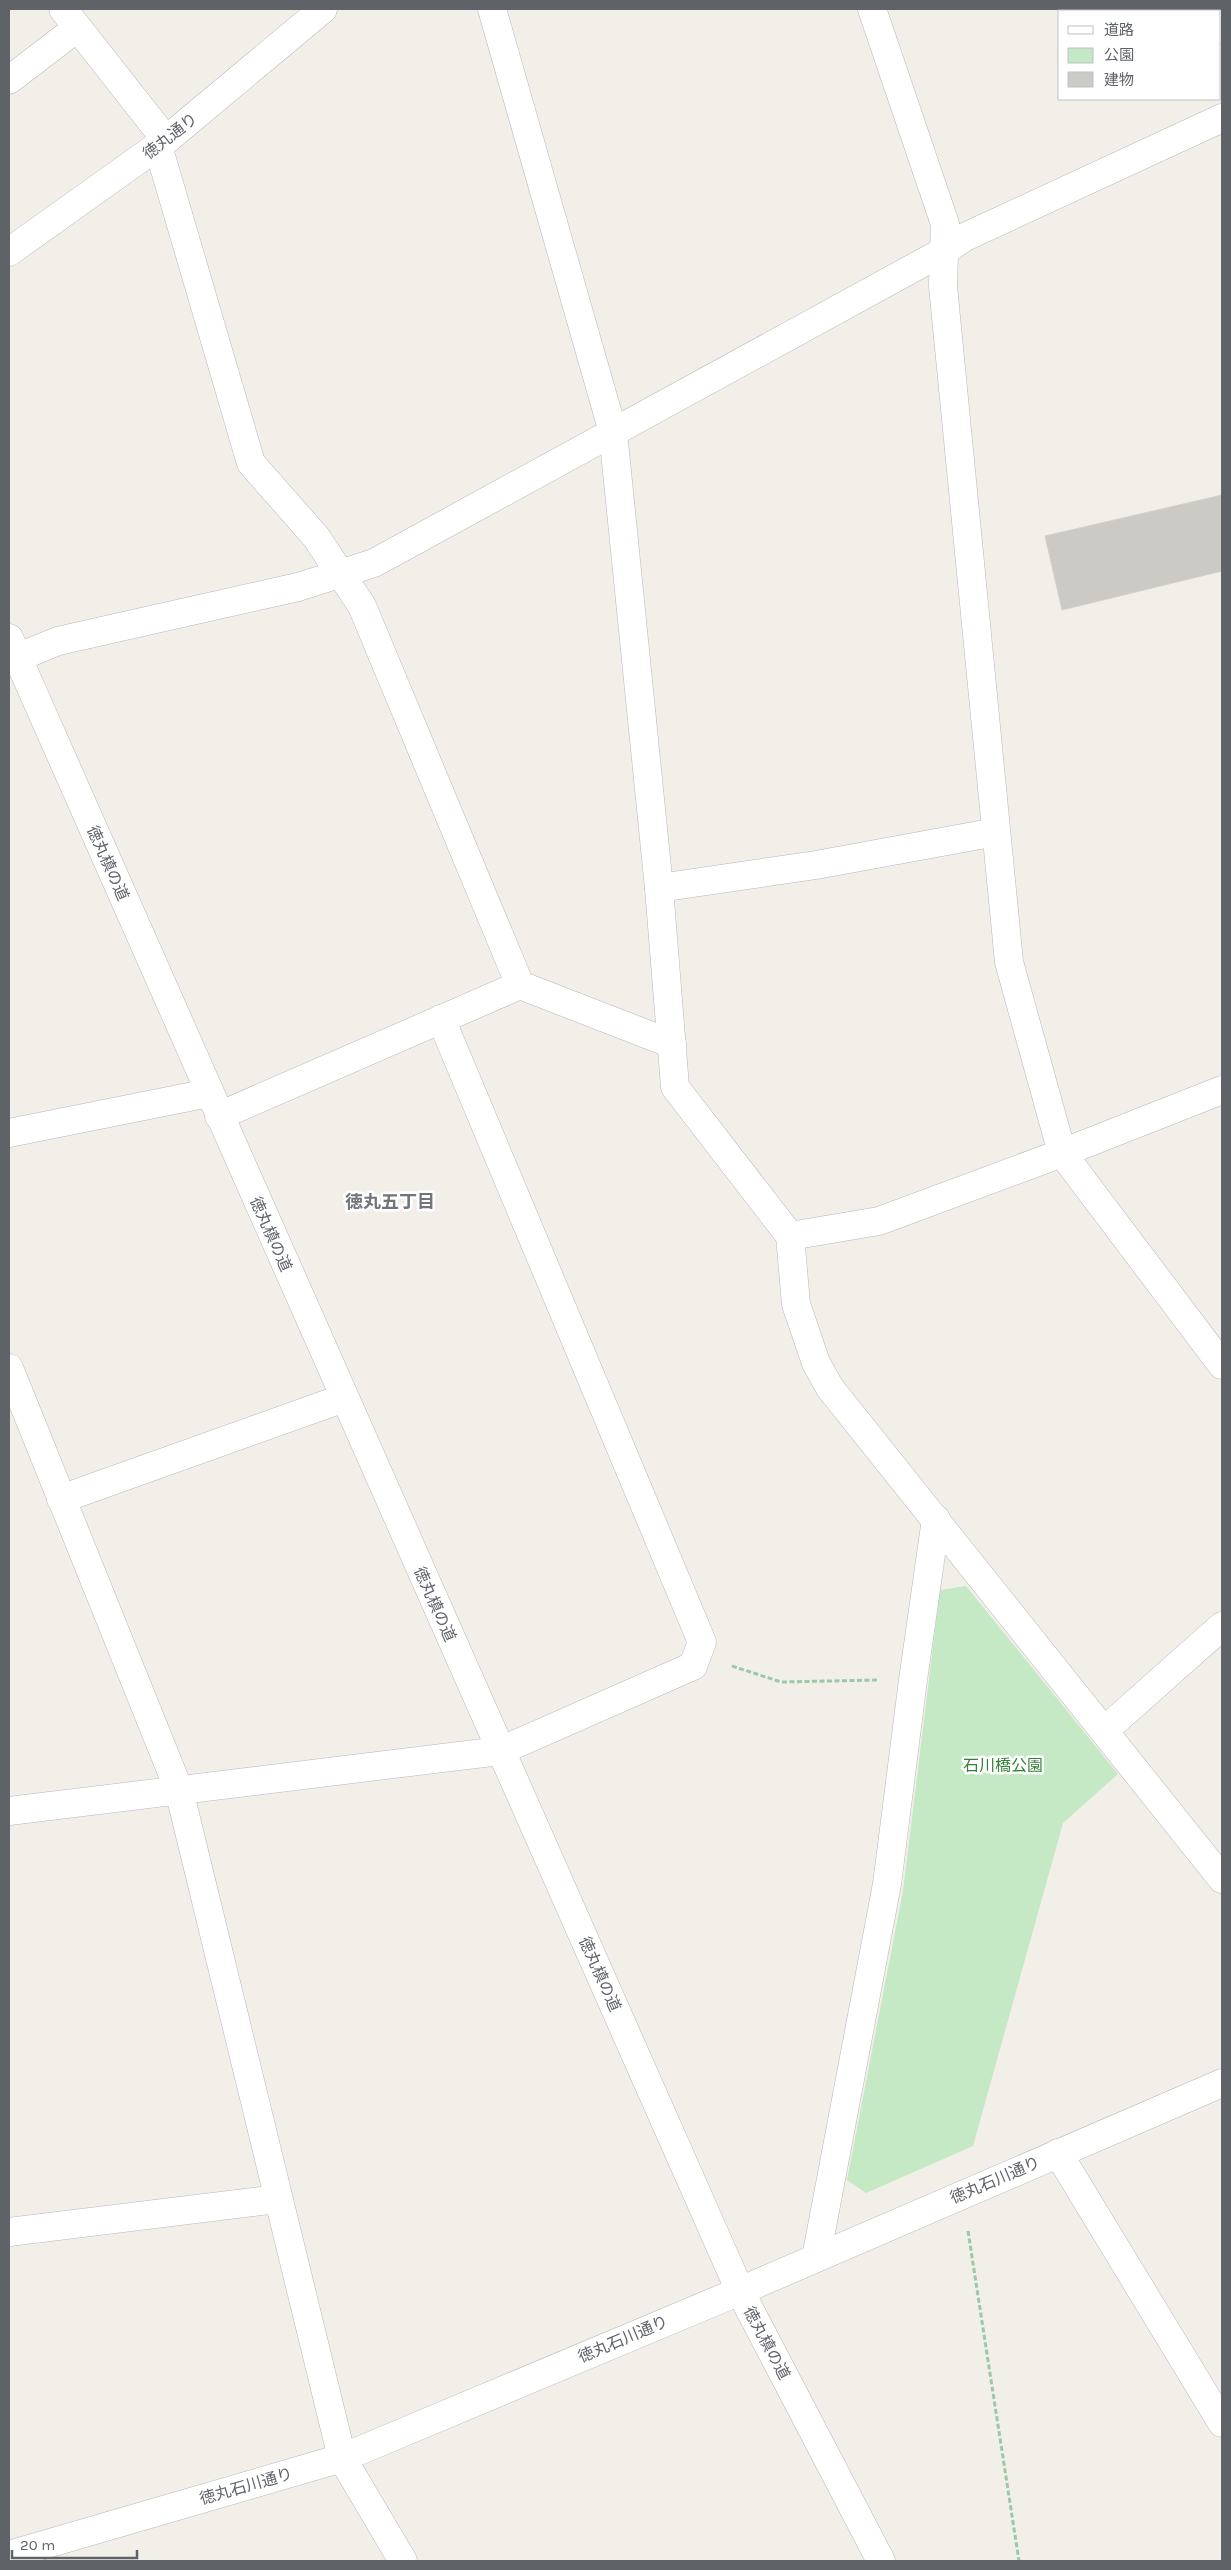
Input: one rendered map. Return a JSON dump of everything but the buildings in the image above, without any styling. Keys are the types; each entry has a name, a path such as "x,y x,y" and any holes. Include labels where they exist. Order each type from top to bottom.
{"street":[{"name":"徳丸通り","path":"9,252 162,144 323,9"},
{"path":"492,9 612,432 659,888 675,1087 790,1236 796,1304 816,1364 830,1388 1222,1878"},
{"path":"872,9 945,224 946,250 943,286 1009,962 1062,1153 1222,1365"},
{"path":"9,80 70,19 162,144 251,463 316,537 362,606 520,985"},
{"path":"12,652 298,587 374,562 946,250 965,237 1222,118"},
{"name":"徳丸槙の道","path":"12,652 740,2291 881,2561"},
{"path":"659,888 816,865 996,832"},
{"path":"9,1133 214,1105 442,1019 520,985 672,1044"},
{"path":"9,1812 500,1751 693,1666 702,1642 442,1019"},
{"path":"790,1236 879,1221 1062,1153 1222,1090"},
{"path":"9,1368 179,1790 342,2458 403,2561"},
{"path":"61,1499 344,1398"},
{"path":"816,2258 887,1884 912,1680 936,1519"},
{"path":"1105,1730 1222,1626"},
{"name":"徳丸石川通り","path":"9,2555 342,2458 740,2291 1222,2083"},
{"path":"1058,2153 1222,2423"},
{"path":"9,2232 278,2199"}],"path":[{"path":"730,1665 782,1682 881,1680"},
{"path":"967,2227 1019,2561"}],"green space":[{"name":"石川橋公園","path":"966,1586 1118,1774 1063,1823 973,2146 866,2193 847,2180 903,1891 940,1590"}],"district":[{"name":"徳丸五丁目","path":"390,1202"}]}
